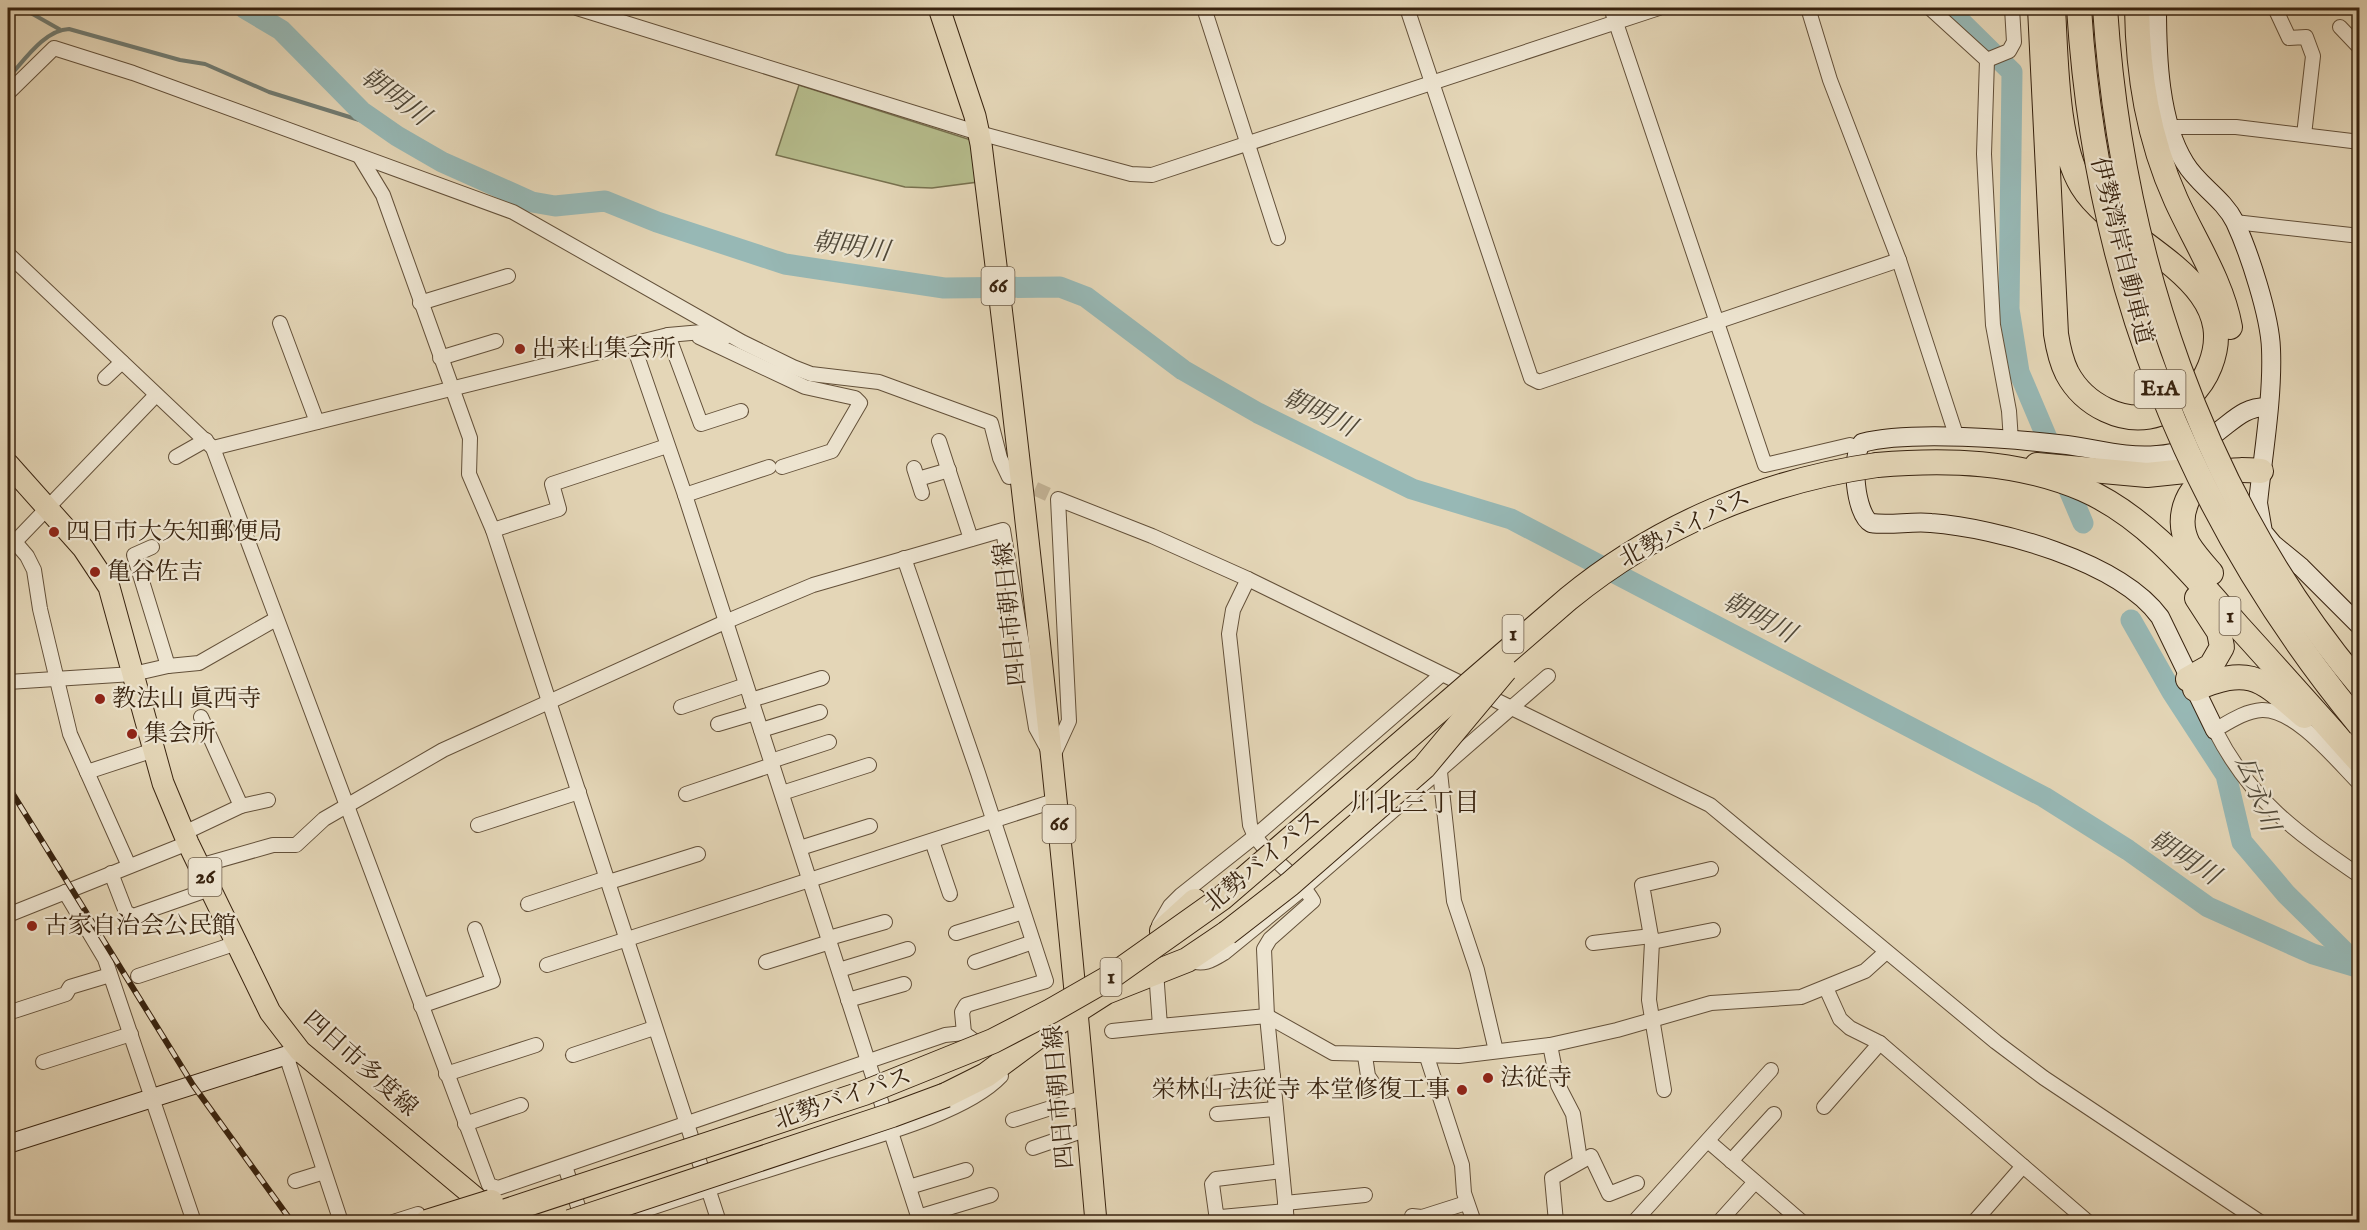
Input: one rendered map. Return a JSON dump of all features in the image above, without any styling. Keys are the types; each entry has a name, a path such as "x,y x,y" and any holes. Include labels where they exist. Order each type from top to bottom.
{"highway":[{"path":"2028,8 2045,334 2051,364 2065,391 2084,412 2114,426 2146,430 2177,422 2201,407 2218,387 2229,360 2231,331 2216,281 2176,200 2155,145 2140,75 2137,8"},
{"path":"2040,8 2056,334 2060,355 2074,384 2098,406 2126,416 2157,415 2187,400 2207,375 2216,344 2211,311 2202,296 2180,270 2114,220 2089,197 2081,185 2066,144 2060,101 2053,8"},
{"name":"伊勢湾岸自動車道","path":"2079,8 2091,128 2102,193 2135,317 2155,376 2194,467 2243,561 2283,624 2360,724"},
{"name":"伊勢湾岸自動車道","path":"2105,8 2110,74 2128,191 2141,248 2178,366 2217,457 2270,556 2304,611 2360,685"},
{"name":"北勢バイパス","path":"473,1222 831,1104 929,1068 993,1041 1092,988 1171,936 1254,872 1589,582 1642,546 1695,519 1760,492 1819,474 1877,465 1932,462 2048,471"},
{"name":"1","path":"2084,485 2214,468 2261,471"},
{"path":"2048,471 2084,485 2160,550 2219,632 2222,647 2217,660 2191,685"},
{"name":"1","path":"2048,471 2084,485 2127,515 2168,548 2359,761"},
{"path":"2261,471 2217,473 2196,486 2185,505 2182,525 2184,534 2195,554 2308,693 2333,732"},
{"name":"1","path":"573,1211 892,1115 946,1095 986,1075 1023,1047 1195,901 1261,849 1532,618 1586,579 1642,546"},
{"name":"1","path":"428,1222 857,1082 926,1056 968,1037 1020,1024 1187,960 1227,933 1290,884 1424,767 1520,653 1589,582"},
{"name":"1","path":"2191,685 2228,676 2248,677 2258,681 2359,761"}],"main road":[{"name":"四日市朝日線","path":"939,8 980,139 1016,427 1057,800 1096,1222"},
{"name":"四日市多度線","path":"8,464 93,561 109,587 163,783 210,889 270,1012 293,1053 460,1184 503,1222"}],"street":[{"path":"577,8 620,14 980,139 1141,175 1152,175 1659,8"},
{"path":"1204,8 1278,238"},
{"path":"1407,8 1530,378 1539,382 1899,260"},
{"path":"1611,8 1765,465 1850,445 1858,447 1870,441 1957,438 2066,445 2128,455 2169,454 2205,440 2247,410 2267,407"},
{"path":"1808,8 1830,80 1899,260 1957,438"},
{"path":"1929,8 1991,57"},
{"path":"1991,57 2009,51 2014,42 2012,8"},
{"path":"2157,8 2158,68 2170,127 2185,164 2224,206 2235,222 2264,306 2269,330 2271,366 2258,513 2263,532 2360,626"},
{"path":"2275,8 2289,38 2306,37 2313,56 2304,135"},
{"path":"2340,27 2360,48"},
{"path":"8,93 54,48 133,73 529,219 742,342 811,374 879,382 991,423 1000,458 1009,477"},
{"path":"1991,57 1984,154 1993,325 2009,411 2011,441"},
{"path":"2170,127 2236,126 2360,142"},
{"path":"360,157 383,195 470,438 470,474 493,530 719,1222"},
{"path":"2235,222 2360,236"},
{"path":"8,254 209,444 489,1185 498,1188 566,1166 945,1035 968,1037 962,1012 966,1005 1046,981 903,558"},
{"path":"420,303 508,276"},
{"path":"279,322 317,422"},
{"path":"176,457 209,444 317,422 686,331 702,332 742,342"},
{"path":"685,495 832,451 860,403 855,398 805,387 686,331"},
{"path":"668,335 701,424 741,411"},
{"path":"440,358 496,341"},
{"path":"633,344 685,495 919,1220 991,1195"},
{"path":"105,378 122,362"},
{"path":"129,866 70,734 33,570 27,556 11,546 156,395"},
{"path":"939,441 971,539"},
{"path":"493,530 559,508 552,484 667,446"},
{"path":"1858,447 1857,482 1860,505 1866,520 1879,524 1909,522 1973,528 2048,548 2091,567 2132,592 2154,609 2229,758 2260,799 2302,836 2360,876"},
{"path":"922,493 916,473 949,470"},
{"path":"1052,758 1069,721 1058,499 1152,536 1248,579 1710,805 1885,953 2044,1078 2259,1222"},
{"path":"199,866 273,845 296,845 324,819 443,750 725,622 813,585 1003,530 1036,729 1052,758"},
{"path":"152,548 134,555 168,666"},
{"path":"1248,579 1233,610 1229,634 1250,825 1254,837 1305,887 1313,901 1270,939 1264,949 1267,1016 1286,1212"},
{"path":"8,682 15,680 57,681 134,674 168,666 199,663 276,619"},
{"path":"1154,938 1170,906 1254,837 1441,675"},
{"path":"1187,960 1198,964 1209,962 1224,953 1440,772 1548,676"},
{"path":"718,724 753,706 822,678"},
{"path":"681,706 746,685"},
{"path":"761,730 820,712"},
{"path":"2215,730 2250,712 2275,712 2296,723 2360,784"},
{"path":"201,717 241,806"},
{"path":"686,794 829,742"},
{"path":"87,772 154,750"},
{"path":"782,793 869,765"},
{"path":"1440,772 1454,901 1477,970 1496,1051"},
{"path":"478,825 579,792"},
{"path":"8,915 129,866 135,866 241,806 268,800"},
{"path":"547,965 1057,800"},
{"path":"800,848 870,826"},
{"path":"932,841 950,894"},
{"path":"528,904 698,854"},
{"path":"1664,1090 1649,1000 1652,939 1642,885 1711,869"},
{"path":"111,873 126,912 133,916 210,889"},
{"path":"65,892 105,959 194,1222"},
{"path":"956,933 1023,912"},
{"path":"766,962 885,922"},
{"path":"421,1006 494,981 475,929"},
{"path":"1593,942 1652,939 1713,930"},
{"path":"975,962 1033,942"},
{"path":"138,976 237,943"},
{"path":"839,970 908,949"},
{"path":"1119,1028 1267,1016 1333,1053 1427,1058 1550,1045 1617,1030 1711,1003 1801,997 1865,971 1885,953"},
{"path":"1156,971 1160,1026"},
{"path":"14,1011 66,994 70,987 110,975"},
{"path":"848,1000 904,984"},
{"path":"1826,987 1840,1019 1850,1028 1880,1043 2088,1222"},
{"path":"573,1054 654,1028"},
{"path":"43,1062 131,1034"},
{"path":"1824,1107 1880,1043"},
{"path":"446,1074 536,1045"},
{"path":"1550,1045 1562,1096 1573,1114 1580,1160"},
{"path":"606,1222 890,1131 980,1094 1002,1074 1023,1047"},
{"path":"8,1144 293,1053 324,1172 341,1222"},
{"path":"1365,1056 1368,1076 1372,1082"},
{"path":"1427,1058 1462,1166 1466,1203 1474,1222"},
{"path":"1635,1222 1771,1070"},
{"path":"1213,1083 1274,1076"},
{"path":"1013,1119 1085,1097"},
{"path":"465,1124 521,1105"},
{"path":"1217,1114 1276,1109"},
{"path":"1731,1161 1774,1114"},
{"path":"1033,1148 1088,1129"},
{"path":"1708,1141 1802,1222"},
{"path":"1556,1222 1552,1178 1580,1160 1591,1156 1609,1194 1637,1183"},
{"path":"566,1166 573,1211 583,1222"},
{"path":"1974,1222 2023,1166"},
{"path":"460,1184 481,1168"},
{"path":"909,1187 966,1170"},
{"path":"295,1181 324,1172"},
{"path":"1282,1172 1216,1179 1212,1184 1216,1213 1221,1216 1286,1212 1365,1195"},
{"path":"1719,1222 1755,1182"},
{"path":"1412,1216 1422,1217 1466,1203"},
{"path":"503,1222 573,1211"},
{"path":"393,1222 418,1214 421,1222"}],"green space":[{"path":"799,85 974,141 978,182 932,188 905,187 776,155"}],"waterway":[{"path":"22,8 59,29"},
{"name":"朝明川","path":"244,8 281,30 361,111 397,136 442,162 532,202 555,206 605,201 657,222 785,264 944,288 1060,287 1086,297 1183,370 1258,413 1412,489 1511,519 2044,797 2128,850 2208,907 2313,954 2360,968"},
{"path":"1947,8 2012,72 2009,309 2019,372 2083,523"},
{"path":"8,78 43,40 69,29 180,60 205,64 269,92 385,128"},
{"name":"広永川","path":"2131,620 2172,692 2226,775 2242,842 2286,894 2360,967"}],"tunnel":[{"path":"1016,480 1058,499"}],"railway":[{"path":"8,786 193,1085 292,1222"}],"place":[{"name":"出来山集会所","path":"520,349"},
{"name":"四日市大矢知郵便局","path":"54,532"},
{"name":"亀谷佐吉","path":"95,572"},
{"name":"教法山 眞西寺","path":"100,699"},
{"name":"集会所","path":"132,734"},
{"name":"古家自治会公民館","path":"32,926"},
{"name":"法従寺","path":"1488,1078"},
{"name":"栄林山 法従寺 本堂修復工事","path":"1462,1090"}],"district":[{"name":"川北三丁目","path":"1415,803"}]}
